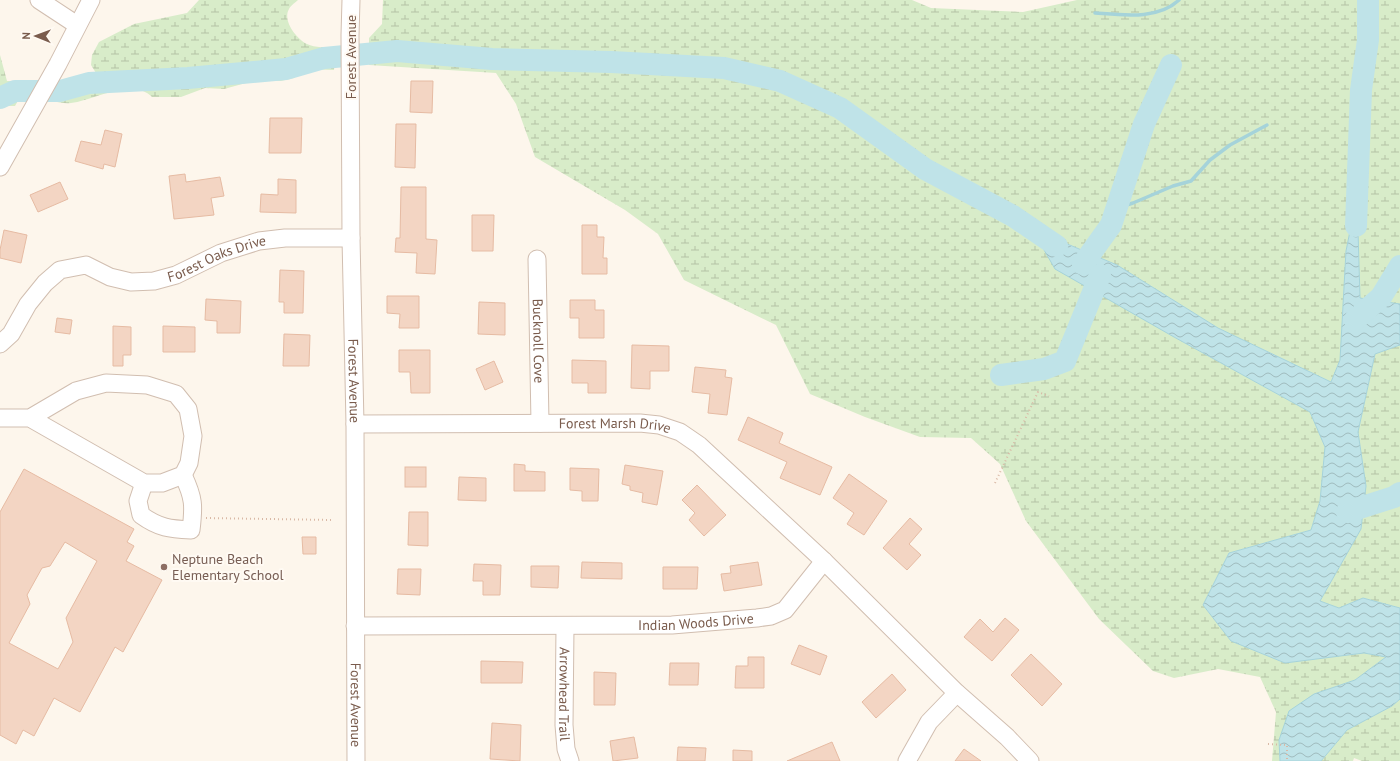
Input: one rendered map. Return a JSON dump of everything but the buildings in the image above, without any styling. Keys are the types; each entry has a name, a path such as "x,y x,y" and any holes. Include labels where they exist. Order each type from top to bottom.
{"street":[{"path":"39,0 78,24"},
{"path":"0,167 58,64 91,0"},
{"name":"Forest Avenue","path":"351,0 351,238 355,424 356,761"},
{"name":"Forest Oaks Drive","path":"0,344 11,334 28,304 45,283 60,270 86,265 110,277 131,282 154,281 176,275 221,253 259,241 292,238 351,238"},
{"name":"Bucknoll Cove","path":"537,259 540,423"},
{"path":"0,418 30,418 144,483 162,483 183,475 190,463 193,436 188,409 176,394 147,385 106,383 76,391 30,418"},
{"name":"Forest Marsh Drive","path":"355,424 640,423 658,425 680,432 699,445 824,561"},
{"path":"144,483 138,501 141,515 154,524 171,529 191,530 194,511 191,491 183,475"},
{"path":"824,561 957,693 1007,737 1030,761"},
{"name":"Indian Woods Drive","path":"356,626 672,626 757,618 771,616 784,610 824,561"},
{"name":"Arrowhead Trail","path":"565,627 564,725 566,748 570,761"},
{"path":"907,761 929,722 957,693"}],"path":[{"path":"995,483 1038,392 1049,396"},
{"path":"193,518 332,520"},
{"path":"1268,744 1287,745 1287,760"}],"green space":[{"path":"199,0 298,0 292,5 287,14 289,24 295,34 303,42 317,47 335,48 334,70 306,69 294,78 281,81 257,80 224,89 205,88 181,97 152,97 144,91 124,89 71,103 52,101 64,80 96,73 91,65 92,55 99,42 134,24 187,13"},
{"path":"383,0 912,0 931,8 1023,12 1077,0 1400,0 1400,304 1360,299 1357,199 1346,251 1340,360 1331,382 1218,328 1117,265 1033,229 1174,337 1310,412 1325,447 1320,501 1311,530 1229,553 1203,605 1231,641 1285,663 1364,653 1386,657 1355,680 1314,694 1279,740 1280,761 1272,761 1276,712 1260,677 1218,669 1174,678 1153,671 1099,619 1026,521 1000,464 971,438 920,437 865,417 810,394 776,325 684,280 658,234 625,210 535,157 516,104 496,73 369,65 369,38 382,24"},
{"path":"0,55 7,81 29,81 15,106 0,106"},
{"path":"1400,345 1400,608 1363,598 1339,608 1320,601 1361,529 1366,486 1358,432 1375,354"},
{"path":"1400,699 1400,761 1362,761 1354,758 1353,761 1321,761 1347,730 1392,706"}],"water":[{"path":"1357,196 1360,298 1400,304 1400,345 1375,354 1358,432 1366,486 1361,529 1320,601 1339,608 1363,598 1400,608 1400,699 1392,706 1347,730 1321,761 1280,761 1279,740 1289,711 1314,694 1355,680 1386,657 1364,653 1285,663 1231,641 1203,605 1229,553 1311,530 1320,501 1325,447 1310,412 1055,269 1032,229 1117,265 1218,328 1331,382 1340,360 1346,251"}],"waterway":[{"path":"1095,13 1140,15 1161,11 1179,0"},
{"path":"1356,226 1361,90 1368,40 1368,0"},
{"path":"0,98 15,91 60,91 89,83 188,78 286,69 324,58 397,51 492,59 611,62 724,68 780,81 840,108 925,169 1013,216 1057,246"},
{"path":"1083,264 1111,225 1144,124 1171,65"},
{"path":"1117,208 1173,186 1191,181 1210,160 1230,145 1267,125"},
{"path":"1355,320 1381,297 1400,266"},
{"path":"1001,375 1044,369 1065,361 1100,275"},
{"path":"1347,512 1394,497 1400,493"}],"place":[{"name":"Neptune Beach Elementary School","path":"164,567"}]}
